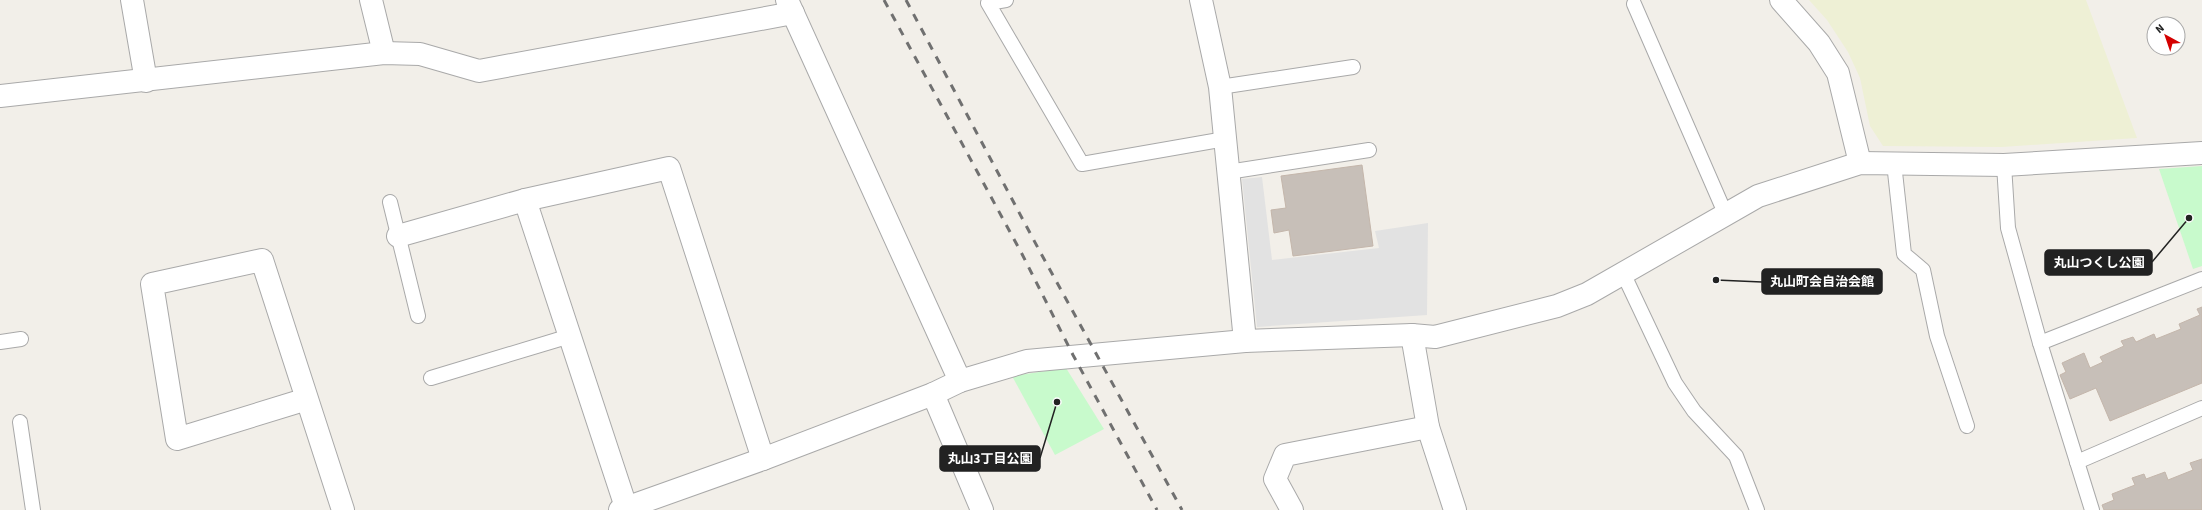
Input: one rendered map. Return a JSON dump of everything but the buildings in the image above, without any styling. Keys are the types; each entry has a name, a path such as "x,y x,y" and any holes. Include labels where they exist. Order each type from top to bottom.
{"street":[{"path":"132,0 146,81"},
{"path":"371,0 384,53"},
{"path":"1201,0 1220,87 1245,341"},
{"path":"1781,0 1819,43 1838,73 1860,163"},
{"path":"0,96 146,81 384,53 420,54 479,71 790,7 960,381"},
{"path":"525,200 570,336 624,509 762,459 932,394 960,381 1028,361 1245,341 1412,335 1435,337 1558,306 1587,294 1725,213 1758,196 1782,186 1860,163 2004,165 2202,153"},
{"path":"398,236 525,200 669,168 762,459"},
{"path":"307,399 177,439 152,284 262,260 343,510"},
{"path":"1412,335 1428,427 1455,510"},
{"path":"932,394 982,510"},
{"path":"1292,510 1275,478 1285,455 1428,427"}],"lane":[{"path":"1006,0 988,3 1082,164 1225,139"},
{"path":"1634,4 1725,213"},
{"path":"1220,87 1353,67"},
{"path":"1228,172 1369,150"},
{"path":"1894,163 1904,254 1922,270 1937,336 1967,426"},
{"path":"2004,165 2008,228 2040,344 2092,510"},
{"path":"390,202 418,316"},
{"path":"1623,273 1675,383 1694,411 1736,456 1757,510"},
{"path":"2040,344 2202,278"},
{"path":"431,378 570,336"},
{"path":"0,342 21,339"},
{"path":"2077,462 2202,408"},
{"path":"20,422 33,510"}],"green space":[{"path":"1809,0 2086,0 2137,138 2002,147 1883,146 1870,126 1860,78 1848,52 1827,20"},
{"path":"2202,166 2202,266 2193,269 2159,169"},
{"path":"1066,368 1104,429 1055,455 1012,376"}],"shaded area":[{"path":"1262,177 1272,260 1379,248 1375,231 1428,223 1427,315 1257,327 1242,179"}],"railway":[{"path":"884,0 1022,254 1073,355 1157,510"},
{"path":"906,0 1038,248 1182,510"}],"place":[{"name":"丸山つくし公園","path":"2189,218"},
{"name":"丸山町会自治会館","path":"1716,280"},
{"name":"丸山3丁目公園","path":"1057,402"}]}
